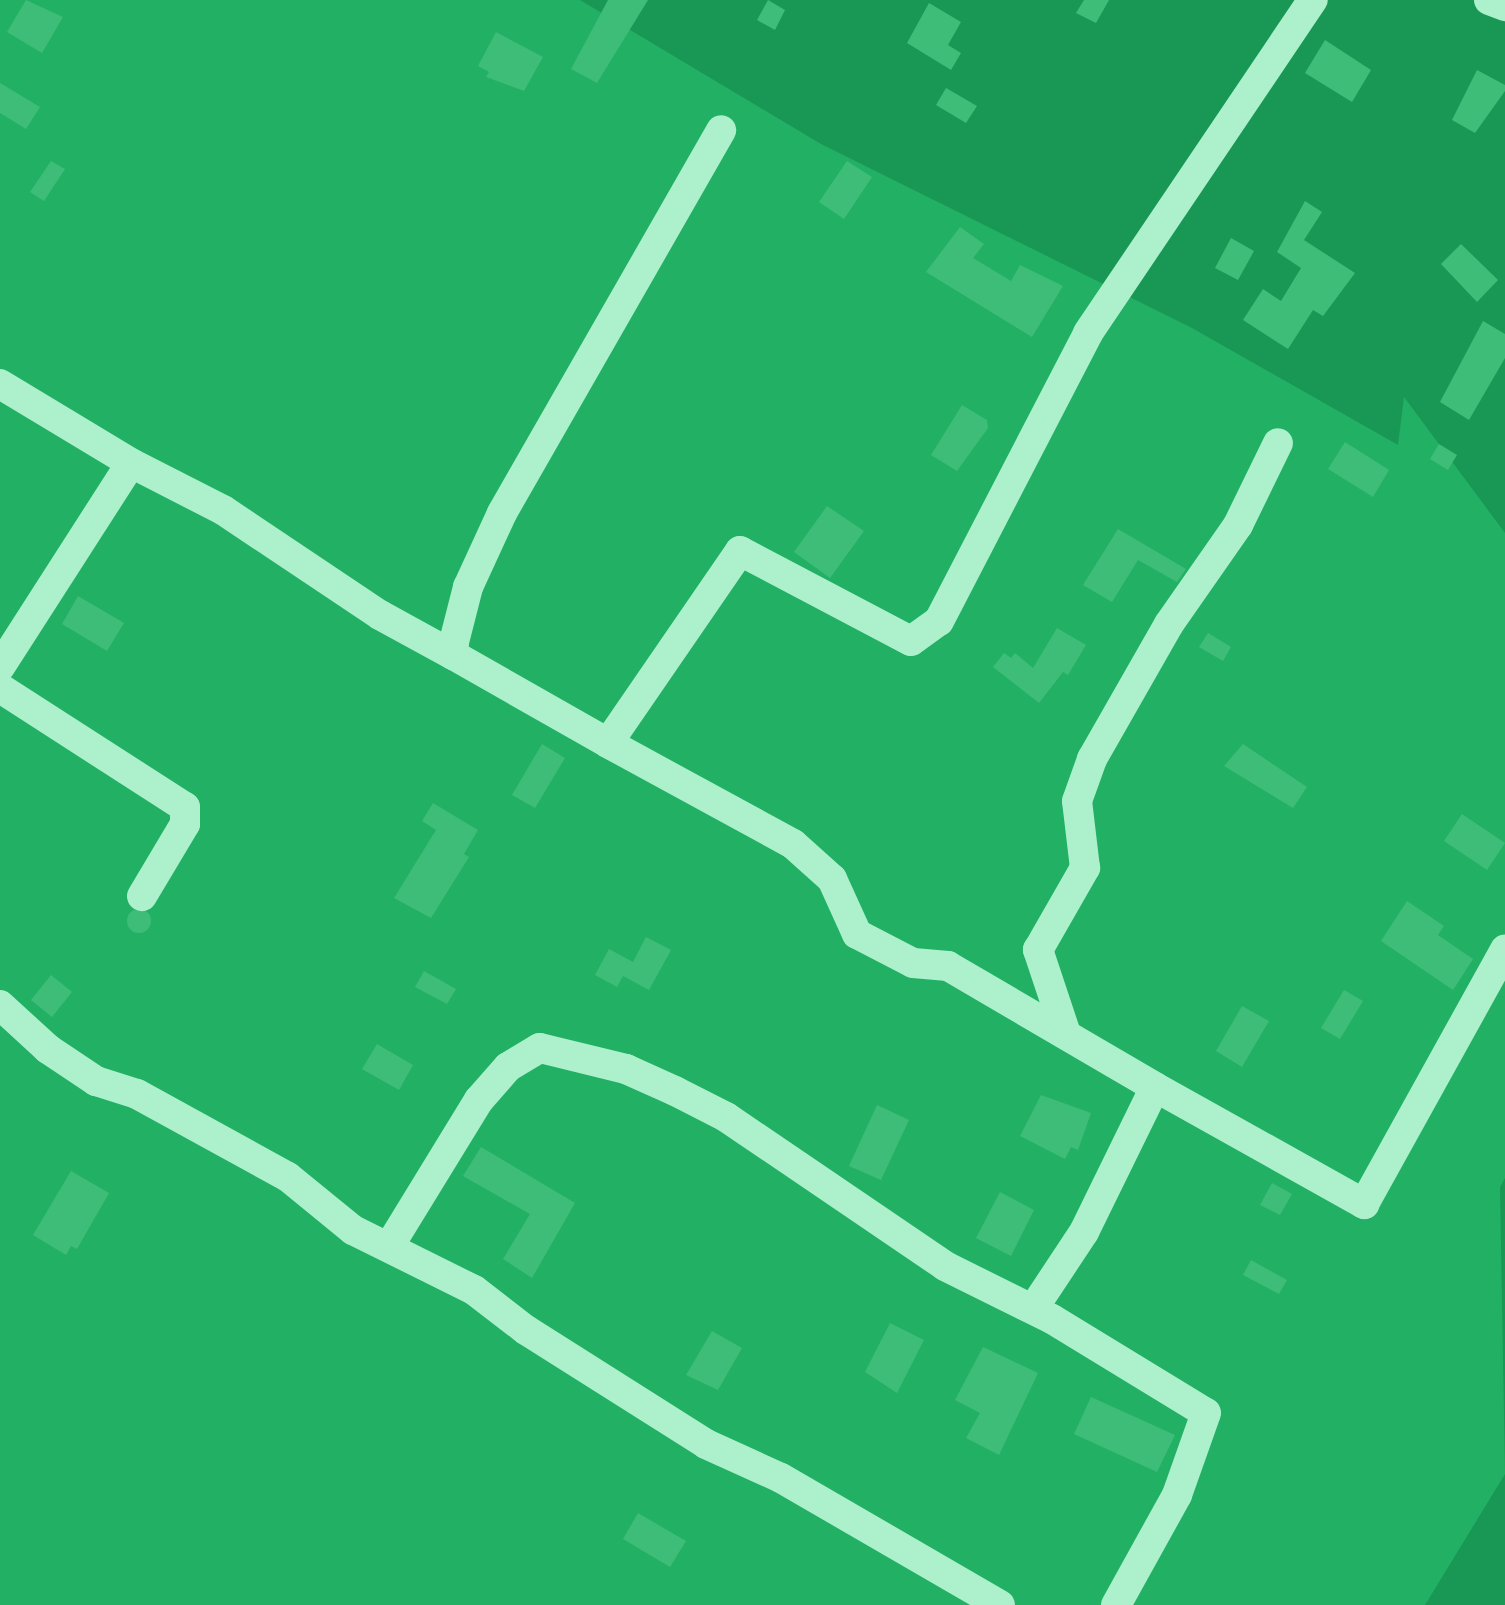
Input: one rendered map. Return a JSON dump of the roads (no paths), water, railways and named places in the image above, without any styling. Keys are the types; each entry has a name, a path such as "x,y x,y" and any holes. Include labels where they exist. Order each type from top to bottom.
{"street":[{"path":"608,743 740,551 911,641 939,621 1088,333 1313,0"},
{"path":"1489,0 1505,6"},
{"path":"453,655 468,587 502,513 721,130"},
{"path":"0,384 131,463 223,510 380,615 793,844 832,879 857,934 913,963 948,966 1364,1204 1505,950"},
{"path":"1066,1034 1038,950 1085,868 1077,801 1092,759 1169,624 1238,525 1278,443"},
{"path":"0,667 131,463"},
{"path":"0,688 185,807 185,824 142,896"},
{"path":"0,1005 48,1049 96,1081 137,1094 288,1177 353,1230 390,1245 474,1290 526,1330 706,1444 781,1478 1000,1605"},
{"path":"390,1245 479,1100 508,1067 540,1048 626,1069 726,1117 945,1266 1033,1309 1206,1413 1177,1495 1116,1605"},
{"path":"1033,1309 1084,1232 1155,1087"}]}
